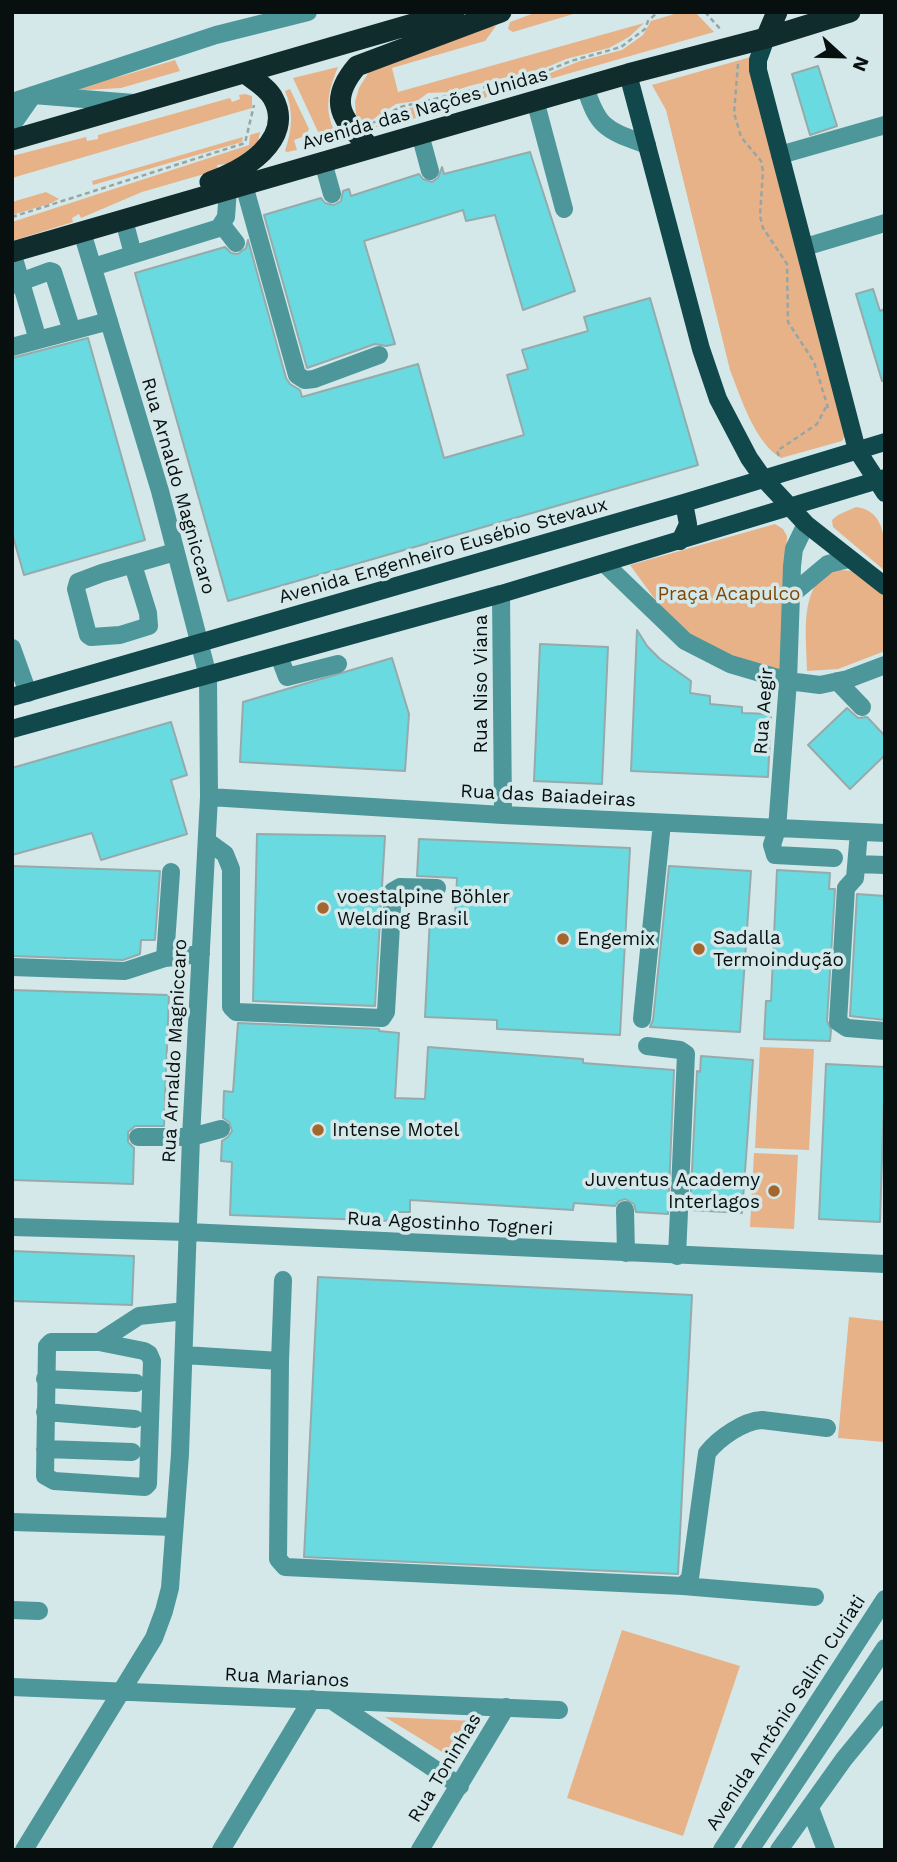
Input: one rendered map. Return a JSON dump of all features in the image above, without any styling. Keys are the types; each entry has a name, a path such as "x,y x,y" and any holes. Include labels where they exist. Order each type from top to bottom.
{"highway":[{"path":"12,140 454,12"},
{"path":"371,148 352,130 340,110 340,96 346,79 357,66 501,12"},
{"path":"766,38 777,12"},
{"name":"Avenida das Nações Unidas","path":"12,252 535,100 766,38 850,12"},
{"path":"115,222 141,202 226,177 251,162 272,141 278,115 274,99 245,73"}],"main road":[{"path":"12,729 501,594 791,507 882,484 857,450 780,155 758,70 758,60 766,38"},
{"path":"628,74 701,349 718,399 749,458 763,478 806,524 885,586"},
{"name":"Avenida Engenheiro Eusébio Stevaux","path":"20,695 763,478 789,473 885,442"},
{"path":"680,541 688,524 684,503"}],"street":[{"path":"12,102 216,35 308,12"},
{"path":"585,86 593,111 607,128 647,145"},
{"path":"33,95 137,104"},
{"path":"12,125 33,95"},
{"path":"535,100 564,209"},
{"path":"780,155 885,125"},
{"path":"420,134 430,171"},
{"path":"323,162 332,194"},
{"path":"93,267 219,228 226,217 236,187"},
{"path":"236,187 297,375 305,380 314,379 379,355"},
{"path":"115,222 133,254"},
{"path":"805,247 885,223"},
{"path":"222,225 236,243"},
{"name":"Rua Arnaldo Magniccaro","path":"24,1850 154,1638 170,1587 180,1454 191,1137 209,797 208,676 176,552 82,232"},
{"path":"12,252 17,284 38,340"},
{"path":"17,284 53,272 72,331"},
{"path":"12,347 109,321"},
{"name":"Rua Aegir","path":"806,524 794,549 788,681 777,829 772,845 775,855 834,858"},
{"path":"133,565 148,613 149,626 120,635 91,637 88,635 76,589 78,582 102,573 176,552"},
{"path":"791,595 817,570 849,559"},
{"path":"605,564 685,641 730,664 788,681 820,685 885,665"},
{"name":"Rua Niso Viana","path":"501,594 503,815"},
{"path":"12,648 20,695"},
{"path":"279,656 287,677 338,664"},
{"path":"838,681 862,707"},
{"name":"Rua das Baiadeiras","path":"209,797 503,815 885,833"},
{"path":"642,1019 662,823"},
{"path":"859,832 855,878 846,888 838,1022 847,1028 885,1031"},
{"path":"207,841 225,854 230,869 231,1007 236,1012 382,1018 386,1012 393,891 400,887 438,888"},
{"path":"857,864 885,865"},
{"path":"165,958 171,872"},
{"path":"12,967 125,971 165,958 201,954"},
{"path":"647,1046 680,1050 686,1054 677,1256"},
{"path":"138,1137 191,1137 221,1129"},
{"path":"625,1210 626,1253"},
{"name":"Rua Agostinho Togneri","path":"12,1227 188,1232 885,1264"},
{"path":"283,1280 278,1559 285,1567 683,1586 815,1597"},
{"path":"99,1342 139,1316 185,1311"},
{"path":"51,1342 99,1342 144,1351 152,1360 148,1484 145,1487 47,1479 45,1476 47,1346 51,1342"},
{"path":"184,1355 280,1361"},
{"path":"45,1379 136,1383"},
{"path":"45,1412 135,1419"},
{"path":"683,1586 690,1578 707,1453 715,1444 752,1421 827,1428"},
{"path":"45,1449 132,1452"},
{"path":"12,1522 174,1527"},
{"name":"Avenida Antônio Salim Curiati","path":"722,1850 885,1599"},
{"path":"12,1611 39,1611"},
{"path":"750,1850 885,1648"},
{"name":"Rua Marianos","path":"12,1687 559,1710"},
{"path":"221,1850 312,1699"},
{"path":"334,1702 460,1786"},
{"name":"Rua Toninhas","path":"420,1850 506,1707"},
{"path":"779,1850 844,1759 885,1709"},
{"path":"810,1808 826,1850"}],"path":[{"path":"318,139 369,126 400,107 537,75 571,61 621,47 645,29 648,21 658,12"},
{"path":"705,12 721,29"},
{"path":"738,61 733,98 736,124 741,137 761,161 763,170 760,216 763,228 787,264 788,322 814,362 830,415"},
{"path":"12,217 245,143 255,108 253,102 270,93"},
{"path":"789,473 777,451 817,425 827,405"}],"green space":[{"path":"537,12 580,12 513,32 508,29 510,22"},
{"path":"681,12 695,12 714,32 497,94 496,91 487,94 487,97 388,126 375,127 399,110 451,100 548,74 580,61 622,50 643,35 651,21"},
{"path":"644,23 629,37 609,48 451,92 428,93 417,101 396,104 366,124 356,115 355,102 359,88 370,70 488,27 496,26 485,41 392,68 398,92"},
{"path":"754,56 848,430 842,441 781,458 756,431 730,370 666,110 652,85"},
{"path":"175,60 180,71 121,88 70,91 84,84"},
{"path":"338,67 328,107 335,132 320,136 293,78"},
{"path":"290,89 309,129 305,136 294,140 297,150 287,152 291,113 285,91"},
{"path":"239,95 252,96 252,108 12,178 12,156 86,137 87,141 98,139 98,135 230,98 232,102 240,99"},
{"path":"260,132 258,142 228,167 226,164 217,165 218,170 142,192 81,218 79,214 72,218 73,222 12,241 12,222 249,145 250,135"},
{"path":"243,137 242,142 93,185 92,181"},
{"path":"46,192 59,199 12,215 12,202"},
{"path":"856,507 874,515 879,522 884,541 885,571 833,527 832,520"},
{"name":"Praça Acapulco","path":"775,524 783,529 787,536 781,671 733,660 685,631 654,598 630,565"},
{"name":"Praça Acapulco","path":"839,570 855,571 885,594 885,651 838,669 807,671 806,620 811,595 824,575"},
{"path":"760,1047 814,1049 809,1150 755,1148"},
{"name":"Juventus Academy Interlagos","path":"754,1153 798,1155 794,1229 750,1227"},
{"path":"849,1317 885,1321 885,1442 838,1438"},
{"path":"622,1630 740,1666 683,1836 567,1798"},
{"path":"385,1717 474,1721 476,1724 456,1757 452,1758"}],"building":[{"path":"818,66 837,126 810,135 792,74"},
{"path":"530,152 575,291 523,310 495,215 466,221 463,210 364,241 395,344 375,344 307,368 264,215 321,198 325,203 334,205 341,201 343,191 349,189 351,196 419,174 423,179 432,182 438,178 442,167 444,174"},
{"path":"248,240 286,378 290,384 300,390 302,397 418,364 444,458 524,435 507,375 528,369 522,350 588,331 584,317 650,298 698,465 228,601 135,273 225,247 231,253 238,254 246,248"},
{"path":"873,289 880,311 885,309 885,381 882,381 856,294"},
{"path":"88,338 145,540 24,575 12,533 12,358"},
{"path":"637,630 647,646 660,659 691,681 690,693 710,696 710,704 742,707 742,713 771,714 768,777 631,771"},
{"path":"540,644 608,647 602,784 534,781"},
{"path":"392,658 409,714 405,771 240,762 243,702"},
{"path":"847,708 858,718 867,717 885,736 885,755 850,789 808,745"},
{"path":"171,722 187,775 171,780 187,834 101,860 92,833 12,855 12,768"},
{"name":"voestalpine Böhler Welding Brasil","path":"257,834 385,836 375,1006 253,1001"},
{"name":"Engemix","path":"419,839 630,848 620,1035 497,1029 497,1020 425,1017 430,917 455,918 457,878 417,876"},
{"path":"12,866 160,871 155,940 141,940 140,954 123,960 12,956"},
{"name":"Sadalla Termoindução","path":"669,866 751,871 740,1032 650,1027 653,1020"},
{"path":"777,870 830,873 829,889 835,889 827,1021 831,1030 830,1041 764,1039 766,1001 771,1001"},
{"path":"857,894 885,896 885,1020 850,1016"},
{"path":"12,990 169,995 164,1126 135,1126 128,1132 128,1142 134,1148 133,1184 12,1180"},
{"path":"238,1023 379,1029 399,1033 395,1098 425,1099 428,1047 583,1059 583,1063 674,1070 668,1214 636,1212 634,1204 625,1199 615,1206 574,1203 573,1210 410,1200 410,1212 394,1212 394,1221 230,1215 232,1162 221,1161 222,1141 232,1131 229,1122 223,1118 224,1091 233,1092"},
{"path":"701,1056 753,1060 742,1213 690,1210 697,1071 700,1072"},
{"path":"826,1064 885,1067 880,1222 819,1219"},
{"path":"12,1251 134,1256 132,1305 12,1301"},
{"path":"318,1277 692,1295 678,1574 304,1557"}],"place":[{"name":"voestalpine Böhler Welding Brasil","path":"323,908"},
{"name":"Engemix","path":"563,939"},
{"name":"Sadalla Termoindução","path":"699,949"},
{"name":"Intense Motel","path":"318,1130"},
{"name":"Juventus Academy Interlagos","path":"774,1191"}]}
